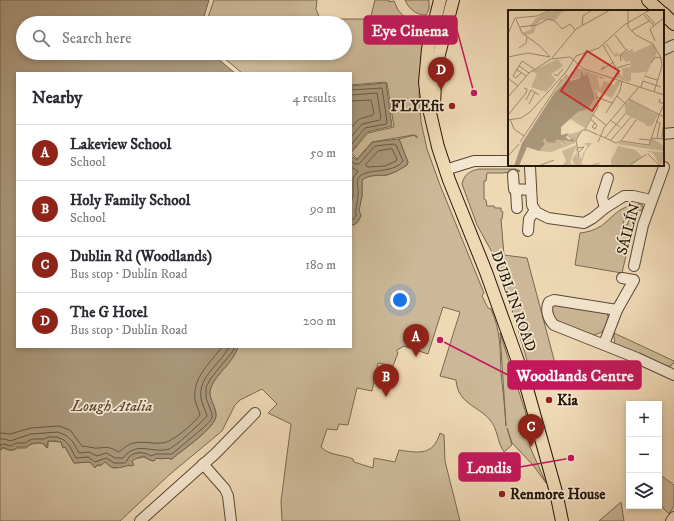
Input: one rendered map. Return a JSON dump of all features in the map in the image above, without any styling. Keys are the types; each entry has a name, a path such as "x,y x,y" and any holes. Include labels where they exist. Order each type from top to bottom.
{"main road":[{"name":"DUBLIN ROAD","path":"440,0 428,50 425,82 427,100 438,147 445,170 486,272 524,378 556,492 562,521"},
{"name":"DUBLIN ROAD","path":"432,119 436,66 453,0"},
{"path":"648,0 659,10"},
{"path":"664,15 674,24"}],"street":[{"path":"664,134 674,133"},
{"path":"445,170 474,161 508,161"},
{"path":"528,231 529,219 535,210 531,201 531,166"},
{"name":"SÁILÍN","path":"635,266 643,225 664,167"},
{"path":"513,175 513,188 516,190 516,208"},
{"name":"SÁILÍN","path":"605,208 602,197 608,178"},
{"path":"516,190 531,190"},
{"name":"SÁILÍN","path":"535,210 539,214 548,218 584,222 593,218 621,198 629,196 651,200"},
{"path":"604,344 617,310 634,280 622,278"},
{"path":"617,310 554,300 551,300 547,304 548,316 552,323 674,375"},
{"path":"140,521 204,464 255,413"},
{"path":"204,464 225,489 228,496 231,521"},
{"path":"671,521 674,517"}],"shaded area":[{"path":"214,0 317,0 316,9 319,16 208,16"},
{"path":"375,0 389,0 389,2 394,1 398,10 408,21 424,29 419,94 421,122 427,149 484,293 482,296 488,308 491,309 497,325 504,403 500,333 529,423 530,447 546,483 533,465 512,443 507,428 512,445 504,452 495,427 490,420 464,399 460,394 456,380 440,376 460,312 443,307 428,354 404,346 397,350 398,353 393,366 378,363 372,391 357,388 348,425 339,424 337,430 327,429 321,447 328,452 349,457 353,459 354,462 373,468 374,458 395,462 399,450 413,452 424,451 433,446 440,433 444,435 445,461 460,521 282,521 281,501 291,424 268,413 277,404 262,389 240,400 235,405 222,431 169,475 120,521 0,521 0,450 3,448 12,450 17,448 26,448 30,445 42,443 47,448 48,441 61,442 63,448 65,447 74,463 90,462 95,468 97,465 99,466 105,462 114,468 130,466 133,465 133,459 144,457 154,461 156,458 172,459 206,432 215,419 216,414 210,394 211,387 213,382 236,353 238,348 352,348 352,224 354,225 358,222 361,216 359,210 362,196 362,180 371,176 390,174 407,165 408,162 399,139 414,135 372,142 357,159 352,154 352,152 368,133 394,127 387,83 352,85 352,72 241,72 226,60 352,60 352,19 365,19 370,25"},
{"path":"405,0 429,0 429,9 426,15 413,11"},
{"path":"479,169 516,169 520,171 487,173 486,181 484,181 484,199 486,200 487,206 501,208 501,211 503,212 501,219 504,255 527,258 556,367 536,372 532,377 498,263 477,225 462,184 464,178 468,174"},
{"path":"639,203 643,207 642,211 639,210 634,220 622,273 575,265 580,233 591,231 599,227 618,211 630,206 629,216 625,218 623,224 627,225 632,214 633,206 637,207"},
{"path":"554,303 606,312 608,317 607,325 602,332 594,335 557,322 553,318 552,305"},
{"path":"614,333 674,361 674,363 671,366 666,366 615,344"},
{"path":"662,476 674,485 674,506 669,514 662,507"},
{"path":"621,502 624,521 599,521"}],"water":[{"name":"Lough Atalia","path":"0,0 209,0 204,16 16,16 16,60 219,60 234,72 16,72 16,348 238,348 236,353 213,382 211,387 210,394 216,414 215,419 206,431 172,459 156,458 154,461 144,456 132,461 134,465 120,468 112,468 105,462 102,465 97,465 95,468 90,462 74,463 65,447 63,448 61,442 56,441 48,441 47,448 45,444 33,443 26,447 17,447 12,450 3,447 0,450"},
{"path":"386,83 392,126 367,132 352,151 352,86"},
{"path":"399,139 408,162 407,165 390,174 371,176 362,180 362,196 359,210 361,216 354,225 352,224 352,157 357,160 373,142"}],"place":[{"name":"The G Hotel","path":"441,90"},
{"name":"Eye Cinema","path":"474,93"},
{"name":"FLYEfit","path":"452,106"},
{"name":"Woodlands Centre","path":"440,340"},
{"name":"Lakeview School","path":"416,357"},
{"name":"Holy Family School","path":"386,397"},
{"name":"Kia","path":"549,400"},
{"name":"Dublin Rd (Woodlands)","path":"531,447"},
{"name":"Londis","path":"571,458"},
{"name":"Renmore House","path":"502,494"}]}
